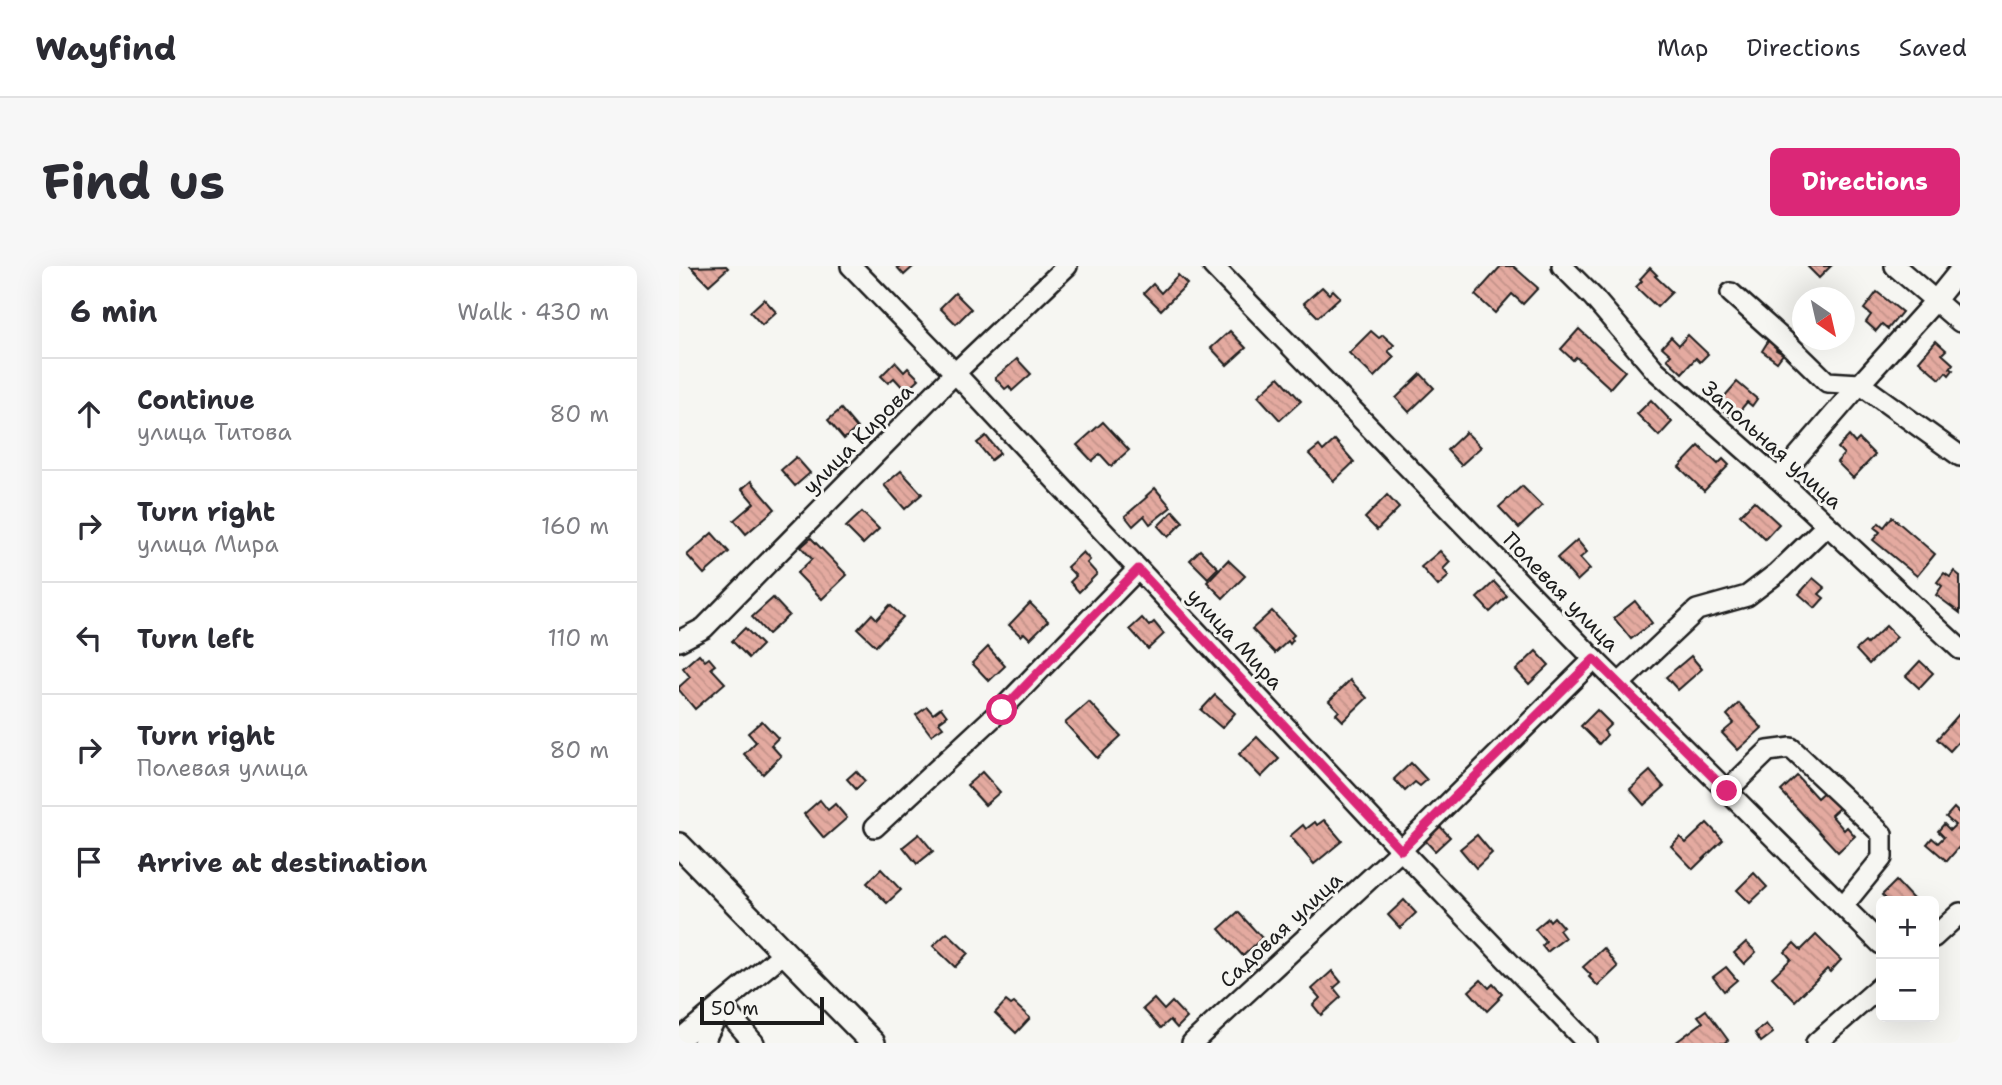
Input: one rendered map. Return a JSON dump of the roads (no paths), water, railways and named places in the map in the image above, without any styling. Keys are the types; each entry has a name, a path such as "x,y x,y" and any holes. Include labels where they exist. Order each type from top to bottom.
{"main road":[{"path":"679,845 873,1043"}],"street":[{"name":"улица Мира","path":"851,266 955,373 1401,850 1587,1043"},
{"name":"улица Кирова","path":"679,642 704,628 955,373 1067,266"},
{"name":"Полевая улица","path":"1213,266 1594,659 1876,939"},
{"name":"Запольная улица","path":"1562,266 1593,297 1655,370 1778,479 1960,649"},
{"path":"1895,266 1960,322"},
{"path":"1778,479 1960,270"},
{"path":"1731,293 1827,382 1860,384 1960,456"},
{"path":"1619,684 1697,610 1747,596 1777,573 1827,525"},
{"path":"875,827 1002,710 1138,569"},
{"name":"Садовая улица","path":"1192,1043 1401,850 1594,659"},
{"path":"1727,791 1768,751 1791,748 1882,834 1882,858 1843,906"},
{"path":"1939,932 1960,913"},
{"path":"679,1040 785,952"},
{"path":"1816,1043 1876,989"},
{"path":"703,1043 722,1006"},
{"path":"722,1006 754,1043"}]}
